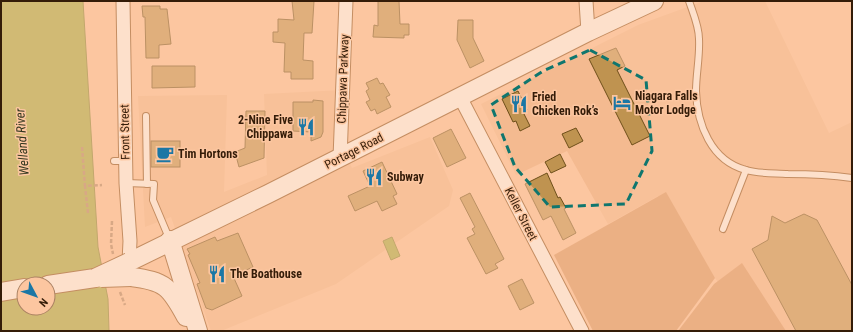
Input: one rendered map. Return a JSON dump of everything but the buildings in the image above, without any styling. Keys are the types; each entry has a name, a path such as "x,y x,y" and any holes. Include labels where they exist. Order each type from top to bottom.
{"main road":[{"name":"Portage Road","path":"56,284 95,278 130,270 170,240 340,158 588,32 654,1"},
{"path":"170,240 198,331"},
{"path":"130,270 164,285 174,296 193,331"},
{"path":"1,292 16,289"}],"street":[{"name":"Front Street","path":"123,1 120,161 126,184 130,241 130,270"},
{"name":"Chippawa Parkway","path":"340,158 346,1"},
{"path":"586,1 588,32"},
{"name":"Keller Street","path":"460,97 582,331"}],"lane":[{"path":"689,1 699,32 696,94 701,122 704,132 716,152 733,166 746,170 762,173 830,175 852,178"},
{"path":"146,116 148,184"},
{"path":"723,229 746,170"},
{"path":"126,184 154,184 153,200 170,240"}],"path":[{"path":"82,147 88,213"},
{"path":"85,186 102,185"}],"highlighted area":[{"path":"590,50 646,80 652,151 626,204 550,207 515,167 491,105 543,71"}],"shaded area":[{"path":"704,1 765,1 829,133 852,122 852,331 750,331 742,315 658,196 608,224 567,151 516,175 481,104 638,25"},
{"path":"343,90 340,142 352,168 430,137 453,190 449,206 336,284 221,331 211,331 171,217 145,227 138,96 227,95 224,192 267,175 264,94"},
{"path":"666,192 715,278 676,331 593,331 554,255"},
{"path":"742,263 786,331 678,331 714,284"}],"water":[{"name":"Welland River","path":"1,1 83,1 98,247 108,299 109,331 1,331"},
{"path":"392,237 400,256 391,260 383,241"}],"place":[{"name":"Niagara Falls Motor Lodge","path":"622,103"},
{"name":"Fried Chicken Rok’s","path":"519,104"},
{"name":"2-Nine Five Chippawa","path":"306,127"},
{"name":"Tim Hortons","path":"165,154"},
{"name":"Subway","path":"374,177"},
{"name":"The Boathouse","path":"217,274"}]}
